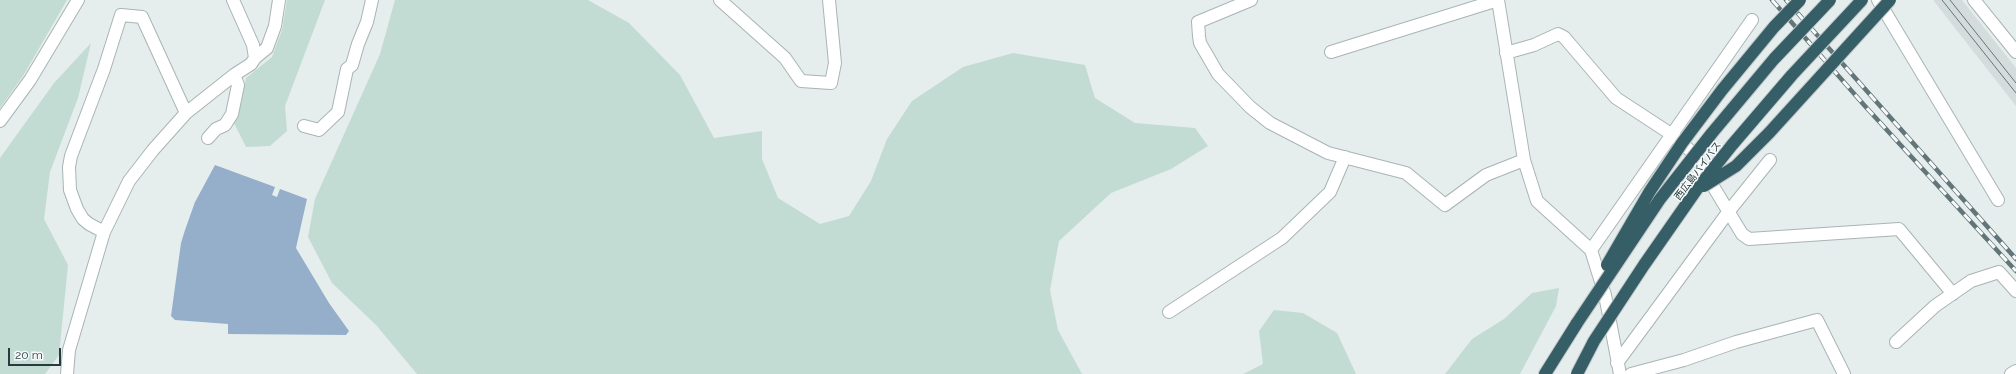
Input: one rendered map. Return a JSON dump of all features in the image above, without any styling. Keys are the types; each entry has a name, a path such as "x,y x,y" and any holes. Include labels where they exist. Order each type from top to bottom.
{"highway":[{"path":"1577,323 1615,250 1650,191 1682,143 1727,84 1774,27 1800,0"},
{"name":"西広島バイパス","path":"1545,374 1577,323 1670,187 1774,60 1830,0"},
{"name":"西広島バイパス","path":"1577,374 1594,341 1640,271 1697,190 1732,145 1792,75 1862,0"},
{"path":"1697,190 1736,166 1769,133 1890,0"}],"street":[{"path":"0,121 30,80 78,0"},
{"path":"233,0 253,45 256,58"},
{"path":"67,374 69,350 104,232 129,181 157,145 186,113 234,75 251,64 267,48 276,26 279,0"},
{"path":"304,126 319,130 338,112 347,70 352,65 358,44 367,22 372,0"},
{"path":"720,0 785,58 801,81 831,83 835,63 829,0"},
{"path":"1251,0 1198,22 1200,43 1209,59 1227,83 1250,107 1270,123 1328,153 1406,173 1445,205 1486,175 1524,160"},
{"path":"1331,52 1498,0 1524,160 1537,201 1591,250 1605,295 1619,368"},
{"path":"1878,0 1998,200"},
{"path":"1974,0 2016,52"},
{"path":"104,232 83,219 77,209 70,190 69,167 71,156 104,68 121,15 142,17 186,113"},
{"path":"1591,250 1752,20"},
{"path":"1506,53 1534,45 1555,35 1561,35 1616,98 1671,134 1693,153 1742,234 1749,239 1901,230 1953,294"},
{"path":"208,138 216,129 225,125 232,114 238,85 234,75"},
{"path":"1169,312 1282,238 1330,192 1346,157"},
{"path":"1619,368 1729,211 1770,160"},
{"path":"1896,342 1936,306 1971,281 1999,272 2016,291"},
{"path":"1631,374 1684,360 1736,342 1817,320 1844,374"},
{"path":"2011,374 2016,371"}],"shaded area":[{"path":"1933,0 1962,0 2016,68 2016,106"}],"green space":[{"path":"0,0 67,0 23,76 0,108"},
{"path":"287,0 325,0 285,106 287,131 270,146 246,147 234,123 240,108 246,78 272,57 282,30"},
{"path":"395,0 588,0 629,23 680,75 714,138 762,131 762,159 778,198 820,224 849,216 871,181 887,139 912,101 963,67 1013,53 1085,65 1095,98 1135,123 1195,128 1208,146 1171,169 1111,193 1059,241 1050,290 1058,330 1082,374 417,374 376,325 332,283 308,237 315,199 380,54"},
{"path":"91,43 78,98 50,172 44,219 68,265 59,355 45,374 0,374 0,158 54,83"},
{"path":"1559,288 1556,306 1520,374 1445,374 1472,339 1504,319 1532,293"},
{"path":"1274,310 1303,313 1337,333 1356,374 1243,374 1263,364 1259,331"}],"water":[{"path":"215,165 275,187 272,195 277,197 280,189 307,199 296,248 329,303 349,331 346,335 228,334 228,324 175,320 171,316 181,243 195,202"}],"tram line":[{"path":"1942,0 2016,93"},
{"path":"1950,0 2016,83"}],"railway":[{"path":"1772,0 1864,105 2016,271"},
{"path":"1786,0 2016,259"}]}
